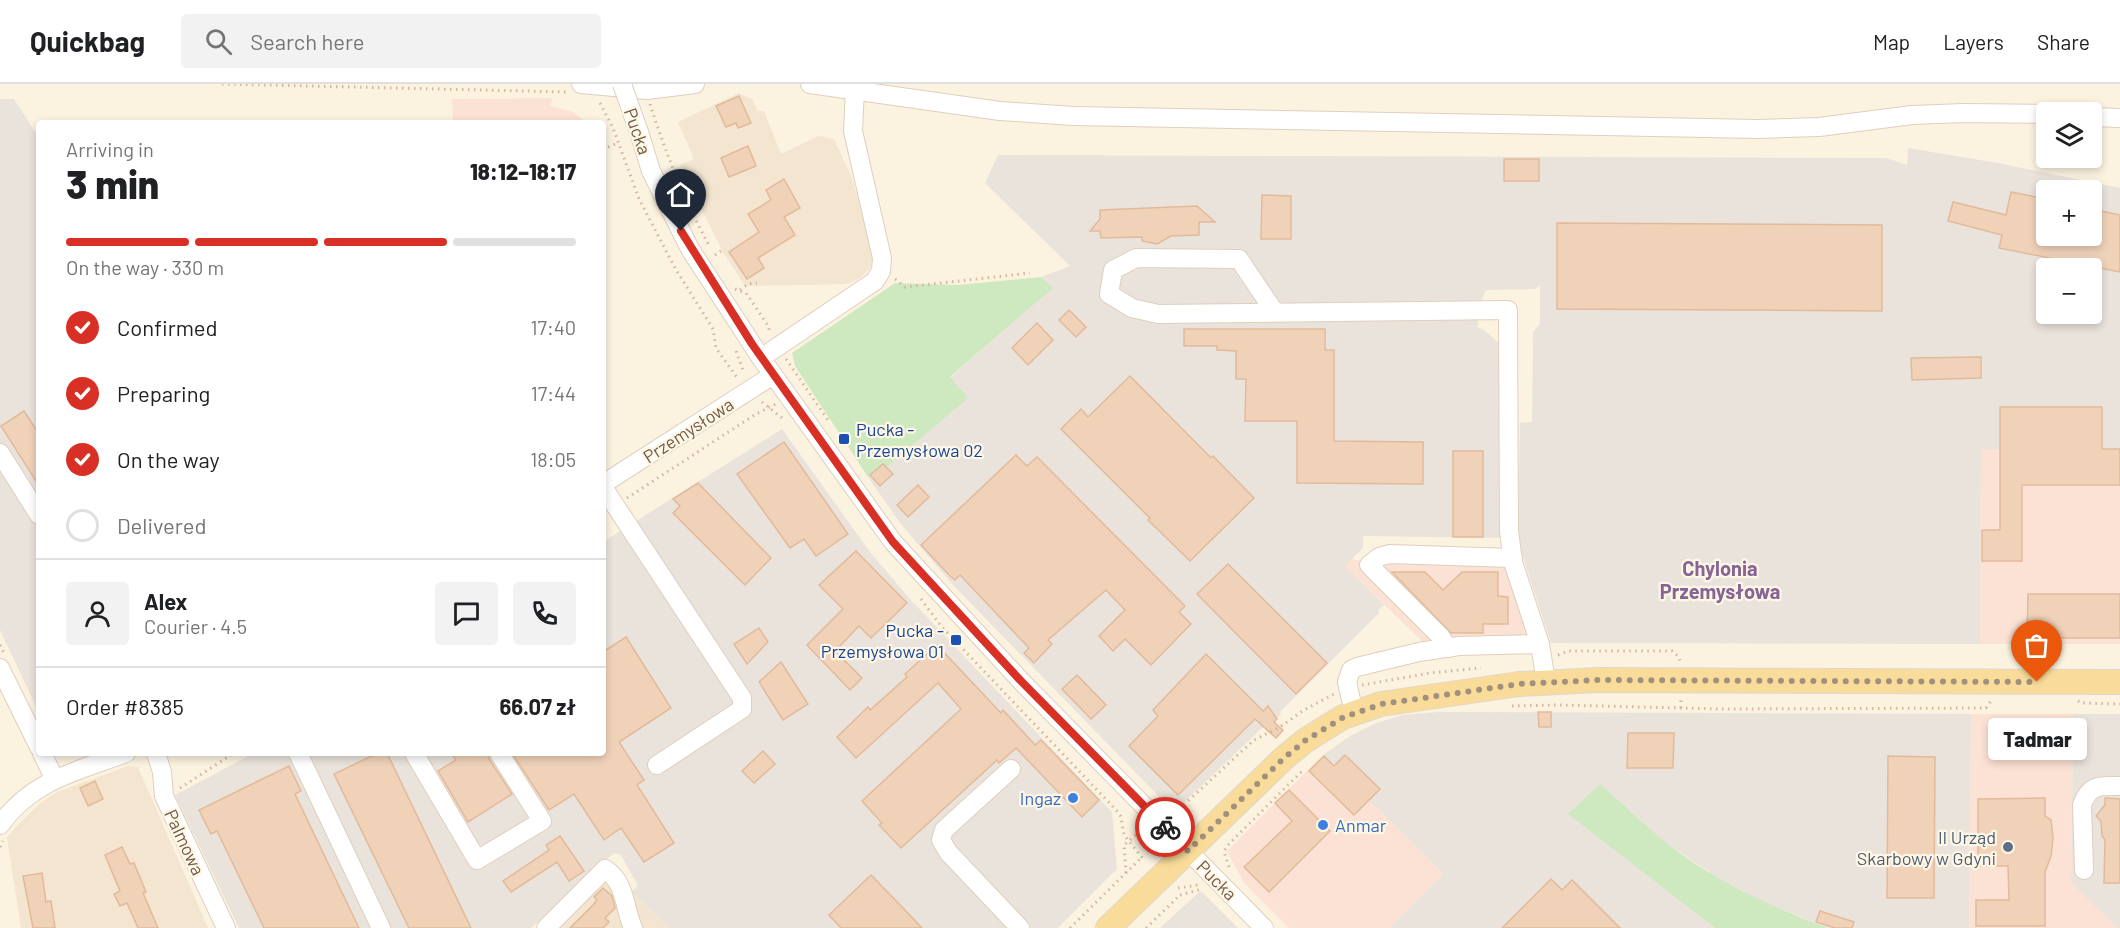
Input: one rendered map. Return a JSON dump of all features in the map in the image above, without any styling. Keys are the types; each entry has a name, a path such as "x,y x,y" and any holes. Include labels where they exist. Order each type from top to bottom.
{"main road":[{"path":"1108,928 1284,758 1326,727 1354,713 1382,704 1519,684 1599,680 2120,682"}],"street":[{"name":"Pucka","path":"622,84 651,171 690,249 761,358 905,556 1021,681 1264,928"},
{"path":"575,88 647,90 695,84"},
{"path":"810,84 1000,111 1072,116 1758,129 1819,127 1912,115 2036,114"},
{"path":"761,358 875,280 881,271 882,258 853,131 855,89"},
{"path":"2102,117 2120,118"},
{"path":"1274,311 1239,258 1136,258 1113,270 1109,294 1132,308 1158,314 1508,310 1509,531 1513,558 1540,644 1546,682"},
{"name":"Przemysłowa","path":"606,484 773,375"},
{"path":"0,453 36,510"},
{"path":"606,491 742,698 742,710 657,765"},
{"path":"1448,648 1440,636 1370,565 1379,557 1389,554 1513,558"},
{"path":"1354,713 1347,682 1351,670 1357,667 1419,652 1448,648 1540,644"},
{"path":"0,668 36,741"},
{"path":"43,756 54,778"},
{"path":"3,831 9,812 30,793 54,778 117,756"},
{"name":"Palmowa","path":"157,756 162,772 164,796 226,928"},
{"path":"299,756 381,928"},
{"path":"416,756 477,860 542,821 501,756"},
{"path":"1011,769 945,830 941,840 948,852 1020,928"},
{"path":"2084,870 2082,805 2086,795 2096,786 2120,786"},
{"path":"546,928 605,869 613,874 621,885 626,925"}],"path":[{"path":"222,84 575,88"},
{"path":"647,90 671,164 686,200 720,264"},
{"path":"596,96 613,128 639,199 675,268 713,329 716,348 738,379"},
{"path":"608,147 618,143"},
{"path":"715,255 721,251"},
{"path":"875,280 895,279 905,287 1030,273"},
{"path":"730,280 735,288 746,293 804,386"},
{"path":"740,291 748,284 757,283"},
{"path":"615,506 756,414 770,409 760,399"},
{"path":"1557,655 1569,651 1672,651 1679,657 1681,664"},
{"path":"1359,685 1490,667"},
{"path":"1171,817 1254,740 1280,727 1337,691"},
{"path":"1510,706 1722,709 1986,708 1993,698"},
{"path":"2073,698 2081,703 2120,704"},
{"path":"164,796 229,756"},
{"path":"1229,869 1224,852 1227,846 1309,764"},
{"path":"1126,873 1124,845 1142,829"},
{"path":"0,847 3,831"},
{"path":"1070,928 1143,858 1128,841"},
{"path":"1146,928 1180,895 1203,889 1208,884 1174,890 1180,895"}],"shaded area":[{"path":"739,93 752,99 758,111 764,111 781,154 818,136 834,139 852,178 873,255 870,268 860,278 848,284 745,286 723,252 680,165 694,159 678,122"},
{"path":"553,98 550,106 573,112 583,120 453,120 452,99"},
{"path":"0,99 14,99 36,133 36,707 0,630"},
{"path":"1908,148 2081,180 2036,180 2036,246 2102,246 2102,184 2120,188 2120,449 1981,449 1980,644 1551,643 1518,542 1520,423 1532,422 1533,332 1540,324 1540,285 1535,289 1486,290 1478,308 1478,328 1483,329 1502,346 1502,538 1363,536 1363,548 1345,566 1384,605 1378,610 1379,613 1280,712 1281,714 1267,730 1263,727 1174,812 952,584 900,523 868,477 883,464 887,467 967,398 950,378 1052,288 1041,277 1070,266 985,183 998,155 1887,158 1907,165"},
{"path":"782,429 870,552 910,599 1112,812 1117,869 1058,928 670,928 633,894 633,890 638,886 621,855 614,853 531,928 239,928 175,795 248,756 606,756 606,540"},
{"path":"1981,449 2120,449 2120,644 1980,644"},
{"path":"1352,558 1355,560 1502,562 1506,564 1528,623 1529,643 1426,645 1344,566"},
{"path":"1438,712 1971,714 1969,928 1828,928 1757,899 1715,876 1669,845 1569,814 1715,928 1389,928 1443,874 1323,755 1350,736 1374,724 1402,715"},
{"path":"1971,714 2073,714 2071,883 2117,928 1969,928"},
{"path":"2073,714 2120,714 2120,928 2117,928 2071,883"},
{"name":"Anmar","path":"1323,755 1443,874 1389,928 1289,928 1244,883 1227,851"},
{"path":"128,766 138,767 208,928 21,928 7,838 39,804 57,792"},
{"path":"604,880 630,892 633,890 633,894 670,928 555,928"},
{"path":"1201,891 1238,928 1160,928 1198,893"}],"green space":[{"path":"1041,277 1053,288 950,377 968,398 887,467 883,464 868,477 795,366 792,353 895,283 958,285"},
{"path":"1600,784 1660,838 1706,871 1766,902 1828,928 1715,928 1568,814"}],"building":[{"path":"739,96 751,123 738,128 736,123 726,127 716,106"},
{"path":"748,146 756,166 729,177 721,158"},
{"path":"1504,159 1539,159 1539,181 1504,181"},
{"path":"784,179 800,208 784,217 795,235 758,258 764,268 747,279 729,252 759,232 748,214 771,200 766,190"},
{"path":"2011,192 2036,197 2036,246 2102,246 2102,211 2120,215 2120,272 2102,268 2102,258 2049,258 1999,248 2002,235 1948,221 1953,202 2006,215"},
{"path":"1262,195 1291,196 1291,239 1261,239"},
{"path":"1197,206 1215,222 1199,222 1199,235 1171,236 1157,244 1142,241 1142,237 1101,238 1100,231 1090,231 1100,219 1100,210"},
{"path":"1557,223 1882,225 1882,311 1557,309"},
{"path":"1069,310 1086,327 1076,337 1059,320"},
{"path":"1037,323 1053,340 1028,365 1012,348"},
{"path":"1184,329 1325,329 1325,350 1334,350 1334,441 1423,442 1423,484 1297,483 1297,421 1245,421 1246,379 1236,379 1236,351 1217,350 1217,346 1184,346"},
{"path":"1981,357 1981,378 1912,380 1911,358"},
{"path":"1130,376 1254,498 1190,561 1061,429 1081,409 1088,417"},
{"path":"2000,407 2102,407 2102,449 2120,449 2120,485 2022,485 2022,561 1982,561 1982,530 2000,530"},
{"path":"24,411 36,429 36,481 1,426"},
{"path":"784,442 848,534 816,556 804,539 790,548 737,474"},
{"path":"1453,451 1483,451 1483,537 1453,537"},
{"path":"1016,455 1027,466 1037,457 1185,606 1179,612 1191,624 1151,665 1125,639 1113,651 1099,636 1125,610 1106,590 1048,640 1052,644 1034,663 1024,653 1029,648 960,575 955,580 921,545"},
{"path":"883,464 893,474 880,486 870,475"},
{"path":"698,483 771,558 745,585 673,513 680,506 673,499"},
{"path":"918,485 929,497 908,517 897,505"},
{"path":"856,551 907,603 871,638 859,626 835,651 862,678 850,690 807,645 843,609 819,585"},
{"path":"1228,564 1327,663 1296,694 1197,594"},
{"path":"1392,572 1425,572 1443,590 1462,572 1498,572 1498,596 1508,597 1508,624 1483,624 1483,633 1451,633"},
{"path":"2028,594 2120,594 2120,638 2027,638"},
{"path":"759,628 768,642 747,664 734,644"},
{"path":"626,637 671,708 619,742 644,780 637,785 674,843 644,862 621,828 604,840 574,794 549,810 514,756 606,756 606,650"},
{"path":"937,645 1001,713 1003,710 1035,745 1041,740 1099,800 1082,817 1016,748 999,763 997,760 901,848 879,825 882,823 862,801 961,709 938,683 856,758 837,737 868,707 870,710 907,677 905,674"},
{"path":"1206,654 1263,711 1268,706 1277,719 1274,722 1283,730 1276,738 1255,719 1178,795 1129,746 1158,716 1153,710"},
{"path":"781,662 808,704 783,720 759,682"},
{"path":"1077,675 1106,705 1091,719 1062,689"},
{"path":"1538,712 1551,712 1551,727 1539,727"},
{"path":"1628,733 1674,733 1673,768 1627,768"},
{"path":"763,751 775,764 754,783 742,771"},
{"path":"1345,755 1380,789 1354,815 1309,771 1324,756 1334,766"},
{"path":"372,756 388,756 471,928 409,928 334,774"},
{"path":"453,756 488,756 512,794 468,822 438,771 456,760"},
{"path":"1888,756 1935,757 1934,898 1887,898"},
{"path":"289,766 301,791 295,794 359,928 264,928 217,831 211,834 199,810"},
{"path":"95,781 103,799 88,806 80,788"},
{"path":"1289,790 1330,831 1269,892 1244,867 1292,821 1275,803"},
{"path":"2045,798 2045,816 2051,820 2053,838 2051,856 2045,872 2045,926 1976,926 1976,900 2009,900 2008,866 1978,866 1978,799"},
{"path":"2105,798 2120,799 2120,883 2104,883 2105,840 2102,836 2101,821 2096,816 2105,805"},
{"path":"560,836 584,871 569,881 557,862 511,892 503,881 549,850 546,845"},
{"path":"122,847 130,864 134,863 146,892 143,893 158,928 138,928 127,903 120,906 114,894 120,891 105,855"},
{"path":"42,873 46,902 51,901 55,928 33,928 23,876"},
{"path":"871,875 922,928 841,928 829,915"},
{"path":"1551,879 1562,890 1572,880 1620,928 1502,928"},
{"path":"603,888 612,896 615,908 605,918 609,922 603,928 570,928 593,905 597,900 594,897"},
{"path":"1820,911 1854,922 1852,928 1835,928 1816,922"}],"way so far":[{"path":"1165,827 1188,851 1284,758 1306,740 1344,717 1382,704 1519,684 1599,680 2037,682"}],"place":[{"name":"Pucka - Przemysłowa 02","path":"844,439"},
{"name":"Pucka - Przemysłowa 01","path":"956,640"},
{"name":"Tadmar","path":"2037,682"},
{"name":"Ingaz","path":"1073,798"},
{"name":"Anmar","path":"1323,825"},
{"name":"II Urząd Skarbowy w Gdyni","path":"2008,847"}],"district":[{"name":"Chylonia Przemysłowa","path":"1720,580"}],"route":[{"path":"681,231 690,249 773,375 893,542 1021,681 1165,827"}]}
